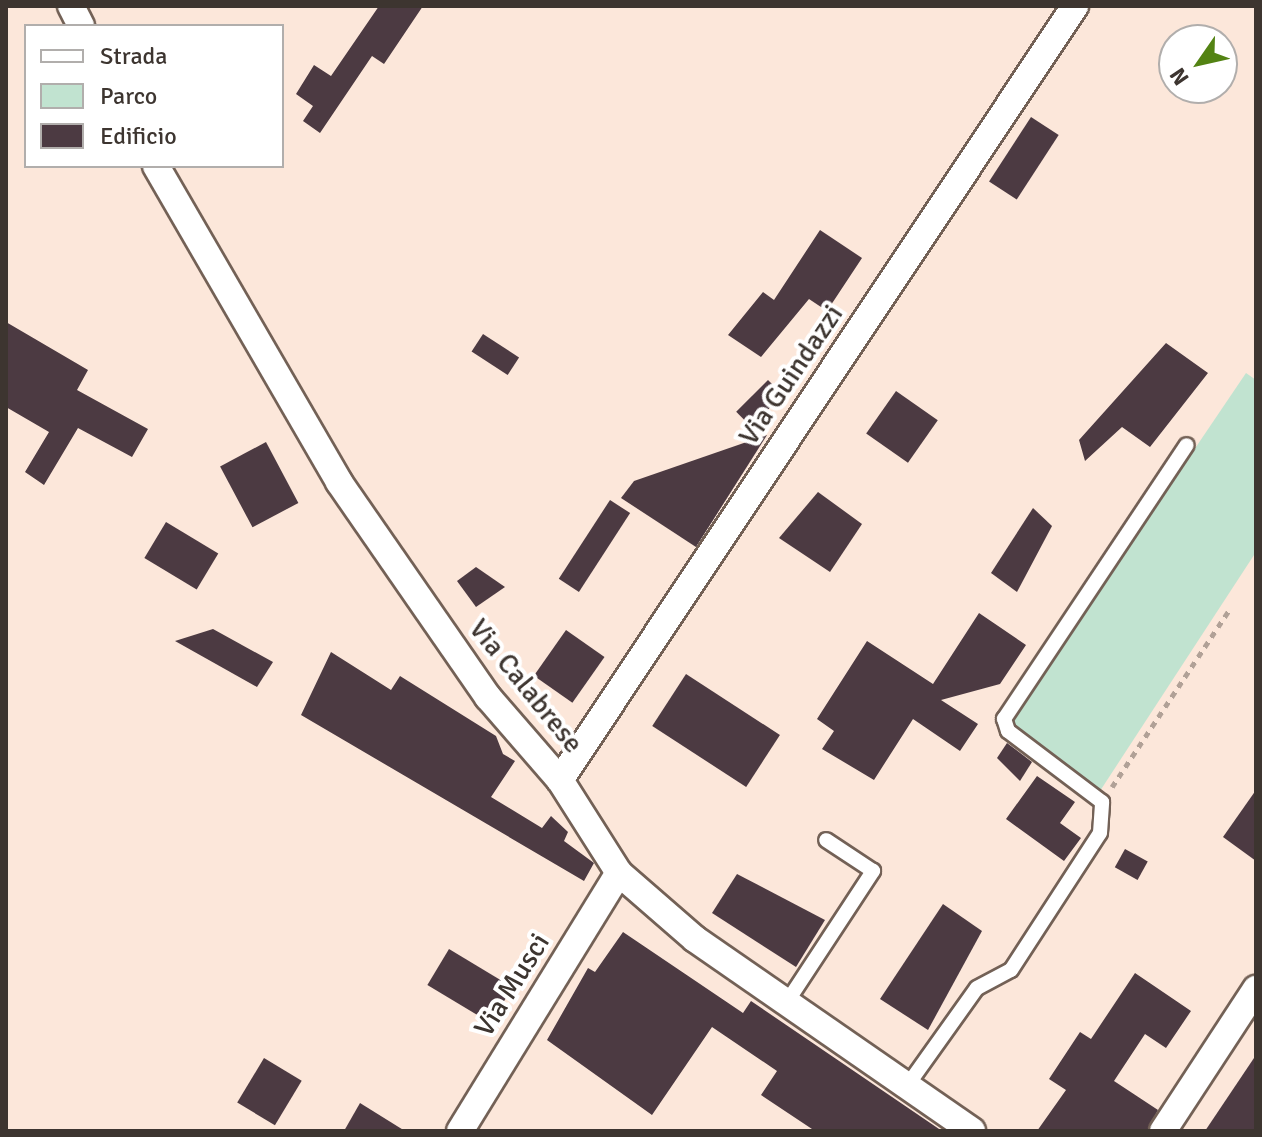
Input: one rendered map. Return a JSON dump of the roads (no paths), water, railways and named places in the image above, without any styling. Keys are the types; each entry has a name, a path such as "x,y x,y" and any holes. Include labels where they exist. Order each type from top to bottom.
{"street":[{"path":"71,6 80,24"},
{"name":"Via Guindazzi","path":"560,780 1075,6"},
{"name":"Via Calabrese","path":"157,168 339,482 488,697 560,780 619,873 787,1002 972,1131"},
{"name":"Via Musci","path":"460,1131 619,873"},
{"path":"1163,1131 1256,989"}],"lane":[{"path":"907,1086 977,988 1011,970 1100,833 1102,802 1008,731 1004,719 1187,445"},
{"path":"787,1002 873,871 826,840"}]}
